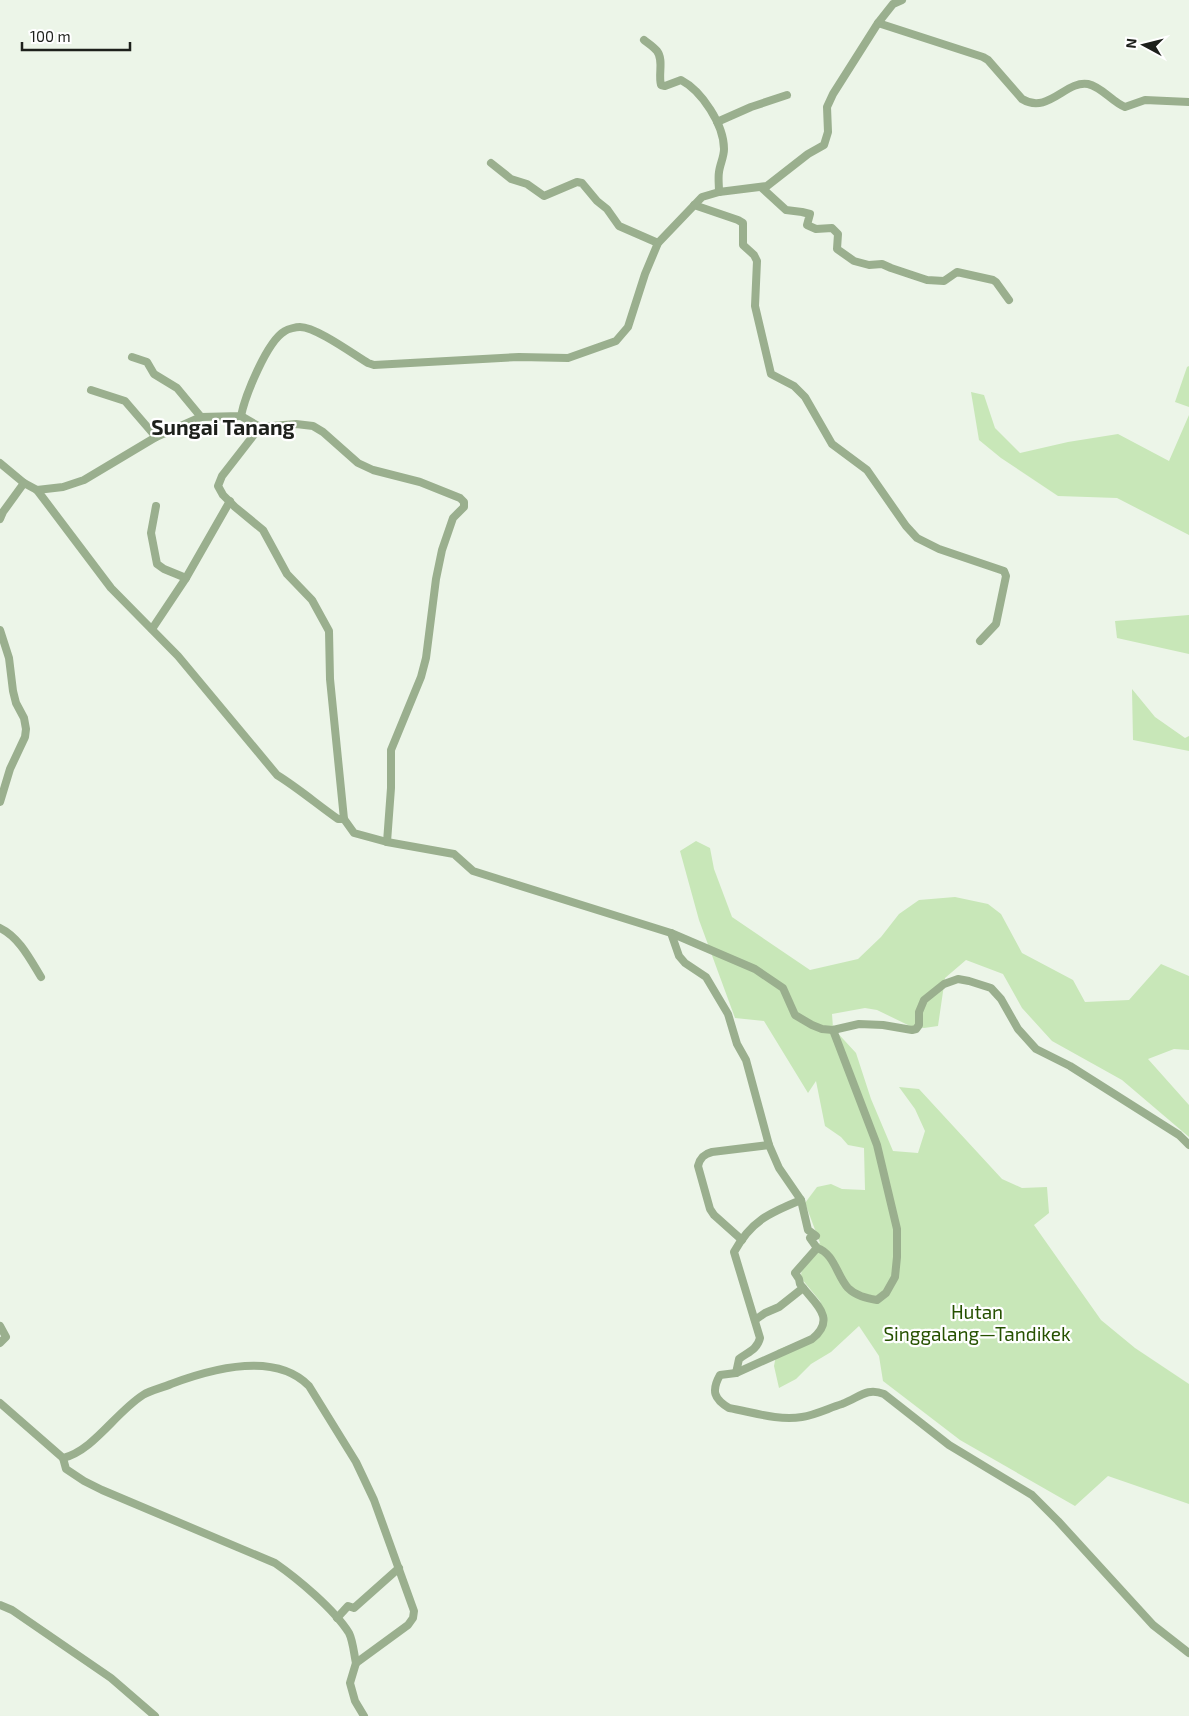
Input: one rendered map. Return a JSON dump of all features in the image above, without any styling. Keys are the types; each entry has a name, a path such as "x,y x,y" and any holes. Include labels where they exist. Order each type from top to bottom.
{"street":[{"path":"241,416 243,404 252,382 276,338 285,331 300,327 321,334 374,365 519,357 568,358 616,341 628,327 658,243 702,197 719,192 767,186 808,154 824,145 828,132 827,107 833,94 878,23 893,4 902,0"},
{"path":"878,23 984,57 1022,99 1028,103 1044,102 1080,84 1088,84 1096,88 1125,107 1145,100 1189,102"},
{"path":"644,40 657,51 659,56 659,78 661,84 665,86 681,80 686,83 701,96 717,122 724,148 719,173 719,192"},
{"path":"717,122 751,107 787,95"},
{"path":"491,163 511,179 526,184 544,196 577,182 582,183 597,201 610,211 619,226 658,243"},
{"path":"762,188 786,210 810,214 807,226 816,229 832,228 838,234 837,249 854,261 869,265 882,264 927,280 944,281 957,272 993,280 1009,300"},
{"path":"694,205 743,223 743,245 754,255 757,261 755,306 771,374 794,386 805,398 830,441 867,470 910,532 930,546 1004,571 1006,576 996,624 980,640"},
{"path":"132,358 147,362 154,375 166,380 177,388 201,417"},
{"path":"91,390 125,401 156,437"},
{"path":"0,463 24,484 38,490 63,487 84,480 156,437 201,417 241,416 260,427 296,424 313,426 323,432 358,463 373,470 420,482 460,498 464,502 464,507 453,518 442,550 436,579 426,658 421,677 391,750 391,788 387,842"},
{"path":"260,427 218,482 218,486 230,501 263,530 287,574 312,600 329,631 330,679 344,819 354,833 387,842 454,854 473,871 671,933 754,969 783,988 795,1015 817,1027 833,1030 859,1024 883,1025 912,1030 920,1025 919,1012 924,1000 951,980 969,981 991,988 996,992 1018,1029 1036,1049 1070,1066 1179,1135 1189,1145"},
{"path":"0,518 24,484"},
{"path":"38,490 111,588 178,656 277,775 290,782 307,797 338,819 344,819"},
{"path":"152,629 186,578 230,501"},
{"path":"156,506 151,533 157,564 164,570 186,578"},
{"path":"0,630 8,658 16,703 24,718 26,729 25,737 10,769 0,802"},
{"path":"0,928 8,932 16,940 41,977"},
{"path":"671,933 679,956 685,963 706,977 728,1014 737,1044 746,1060 769,1144 779,1168 801,1200 808,1230 816,1236 810,1238 817,1248 822,1249 831,1259 848,1288 863,1298 877,1300 886,1292 895,1277 897,1229 877,1145 833,1030"},
{"path":"742,1240 714,1215 710,1209 699,1172 699,1160 712,1152 769,1144"},
{"path":"736,1373 739,1359 758,1345 760,1338 734,1252 748,1232 770,1212 801,1200"},
{"path":"817,1248 795,1273 803,1288 822,1311 824,1326 819,1334 812,1339 736,1373 720,1375 715,1384 715,1394 720,1402 729,1408 792,1418 804,1417 856,1399 865,1392 884,1394 949,1446 1032,1495 1153,1625 1189,1652"},
{"path":"756,1320 765,1313 779,1307 803,1288"},
{"path":"0,1326 6,1337 0,1344"},
{"path":"62,1458 74,1455 87,1446 144,1395 191,1376 222,1369 258,1366 274,1367 299,1376 309,1386 356,1462 374,1500 414,1611 413,1618 408,1625 356,1663"},
{"path":"0,1403 62,1458 66,1469 84,1481 275,1563 298,1580 337,1618 350,1634 356,1663 350,1683 355,1701 364,1716"},
{"path":"337,1618 348,1606 354,1608 399,1568"},
{"path":"0,1605 12,1610 111,1678 155,1716"}],"green space":[{"path":"1189,366 1189,407 1175,402 1187,367"},
{"path":"971,392 984,395 995,428 1020,453 1068,442 1118,434 1169,461 1189,415 1189,535 1117,498 1058,496 1001,458 979,440"},
{"path":"1189,615 1189,654 1117,638 1115,621"},
{"path":"1132,689 1155,717 1185,738 1189,736 1189,751 1133,740"},
{"name":"Hutan Singgalang—Tandikek","path":"696,841 710,848 714,869 732,917 810,970 858,959 881,937 899,914 919,900 955,897 988,904 1001,914 1022,953 1073,980 1085,1002 1129,1000 1161,964 1189,976 1189,1050 1174,1049 1148,1059 1189,1105 1189,1137 1122,1080 1052,1041 1022,1008 1003,974 966,960 945,978 938,1026 924,1028 910,1026 877,1010 865,1008 832,1014 833,1028 856,1053 871,1099 893,1151 918,1153 925,1131 915,1109 899,1087 919,1089 1002,1179 1022,1188 1047,1187 1049,1213 1034,1225 1101,1320 1135,1348 1189,1384 1189,1504 1108,1476 1075,1506 960,1440 883,1381 879,1356 859,1326 831,1352 811,1364 796,1379 779,1388 774,1366 777,1350 810,1337 819,1331 825,1314 820,1301 801,1278 802,1267 808,1253 820,1243 805,1203 817,1187 831,1184 842,1189 865,1190 864,1148 848,1145 841,1137 825,1126 816,1081 808,1093 764,1021 735,1018 699,920 680,851"}],"district":[{"name":"Sungai Tanang","path":"223,426"}]}
